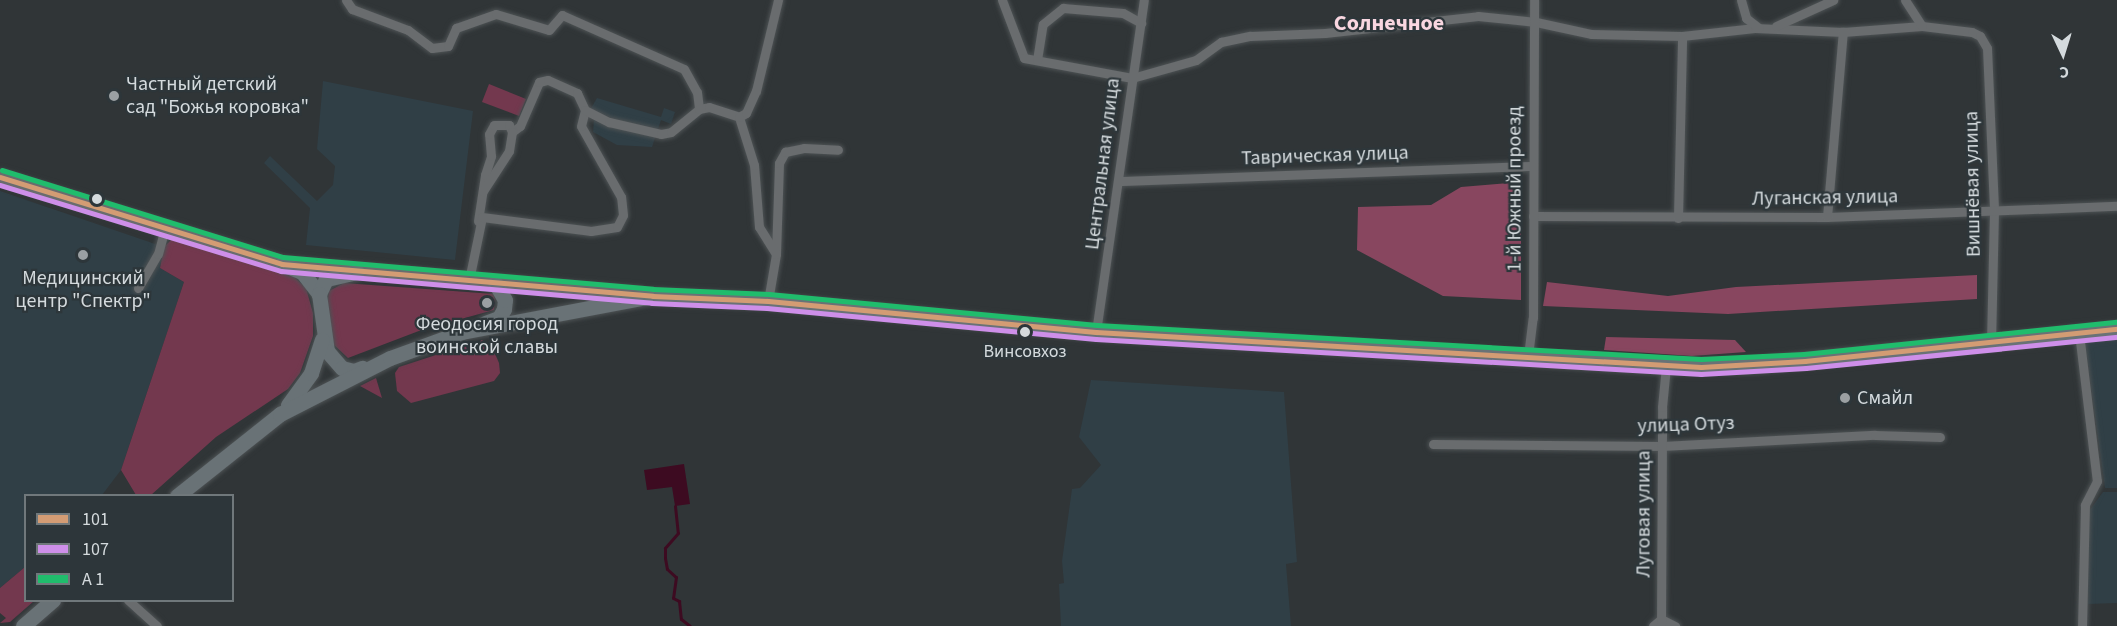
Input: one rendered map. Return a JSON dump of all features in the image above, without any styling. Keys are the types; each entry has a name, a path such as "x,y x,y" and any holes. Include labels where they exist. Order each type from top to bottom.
{"main road":[{"path":"0,177 282,264 302,272 319,294"},
{"path":"282,264 319,269 653,296 768,301 1096,332 1666,366 1753,365 2117,329"},
{"path":"357,272 326,279 319,294 322,340 333,361 342,368 354,371 442,337 483,327 653,296"},
{"path":"483,327 484,323 499,318 504,309 505,300 495,283"},
{"path":"280,414 306,382 322,340"},
{"path":"178,494 280,414 333,384 390,358"},
{"path":"23,626 51,602"}],"street":[{"path":"346,0 352,9 408,30 432,48 448,46 456,28 496,14 549,30 562,15 684,69 697,92 699,109"},
{"path":"483,191 509,151 513,132 520,126 539,82 548,80 577,93 585,110 609,122 661,134 671,132 699,109 709,106 739,117 746,113 756,91 777,0"},
{"path":"1002,0 1024,58 1132,78 1196,60 1221,42 1250,36 1325,33 1478,16 1536,22 1591,34 1682,36 1781,26 1833,0"},
{"name":"Центральная улица","path":"1096,332 1120,181 1144,0"},
{"name":"1-й Южный проезд","path":"1528,356 1533,318 1532,166 1536,22 1534,0"},
{"path":"1741,0 1746,18 1755,28 1843,32 1922,26 1905,0"},
{"path":"1037,60 1043,24 1064,8 1123,12 1141,23"},
{"name":"Вишнёвая улица","path":"1922,26 1972,32 1980,36 1987,48 1994,211 1991,341"},
{"path":"1827,216 1843,32"},
{"path":"1678,218 1682,36"},
{"path":"478,221 482,217 591,231 617,227 623,215 621,197 581,126 585,110"},
{"path":"739,117 754,165 759,227 776,254"},
{"path":"469,280 491,156 489,135 494,125 500,124 509,125 513,132"},
{"path":"768,301 776,254 779,162 786,152 804,148 838,150"},
{"name":"Таврическая улица","path":"1120,181 1532,166"},
{"name":"Луганская улица","path":"1533,216 1678,218 1827,216 2117,206"},
{"path":"138,288 158,254 165,228"},
{"path":"2079,333 2097,481 2085,505 2081,624"},
{"name":"Луговая улица","path":"1661,622 1662,446 1666,366"},
{"name":"улица Отуз","path":"1433,444 1662,446 1875,435 1940,437"},
{"path":"130,602 157,626"},
{"path":"1653,626 1661,622 1675,626"}],"shaded area":[{"path":"323,81 473,111 455,260 306,245 310,208 264,163 270,156 317,201 333,185 335,166 317,149"},
{"path":"489,84 526,99 519,116 482,102"},
{"path":"597,98 661,117 664,108 675,112 671,124 661,120 652,147 617,145 593,132 594,120 590,110"},
{"path":"1521,182 1521,300 1443,296 1357,250 1358,207 1431,205 1461,187"},
{"path":"0,191 164,247 160,268 184,282 121,470 103,494 24,494 24,568 0,588"},
{"path":"172,239 294,277 306,288 313,313 313,336 300,373 288,389 216,437 152,494 135,494 121,470 184,282 160,268 164,247"},
{"path":"1977,275 1977,299 1728,314 1543,306 1547,282 1668,296 1736,287"},
{"path":"344,283 494,294 494,310 424,329 348,358 333,344 327,305 329,291"},
{"path":"2117,333 2117,488 2105,488 2084,337"},
{"path":"1606,337 1735,340 1746,352 1692,356 1604,350"},
{"path":"482,340 493,349 499,363 500,373 494,381 411,403 397,391 395,373 399,367"},
{"path":"376,378 382,398 360,386"},
{"path":"1091,380 1284,392 1297,562 1286,564 1291,626 1061,626 1059,584 1064,583 1062,561 1072,489 1080,488 1101,465 1079,437"},
{"path":"684,464 690,504 675,506 672,487 647,490 644,470"},
{"path":"2103,492 2117,492 2117,603 2088,604 2087,514"},
{"path":"24,568 24,602 33,602 10,622 0,623 6,618 0,613 0,588"}],"waterway":[{"path":"675,506 678,533 665,548 665,558 667,569 676,577 673,598 679,601 681,619 690,626"}],"transit line":[{"path":"2,170 283,257 653,289 769,294 1097,325 1701,359 1804,354 2116,322"},
{"name":"101","path":"0,177 282,264 653,296 768,301 1096,332 1701,367 1805,361 2117,329"},
{"name":"107","path":"0,185 281,271 652,303 767,308 1096,339 1701,374 1806,368 2117,337"}],"place":[{"name":"Частный детский сад \"Божья коровка\"","path":"114,96"},
{"name":"Медицинский центр \"Спектр\"","path":"83,255"},
{"name":"Феодосия город воинской славы","path":"487,303"},
{"name":"Винсовхоз","path":"1025,332"},
{"name":"Смайл","path":"1845,398"}],"district":[{"name":"Солнечное","path":"1389,24"}]}
